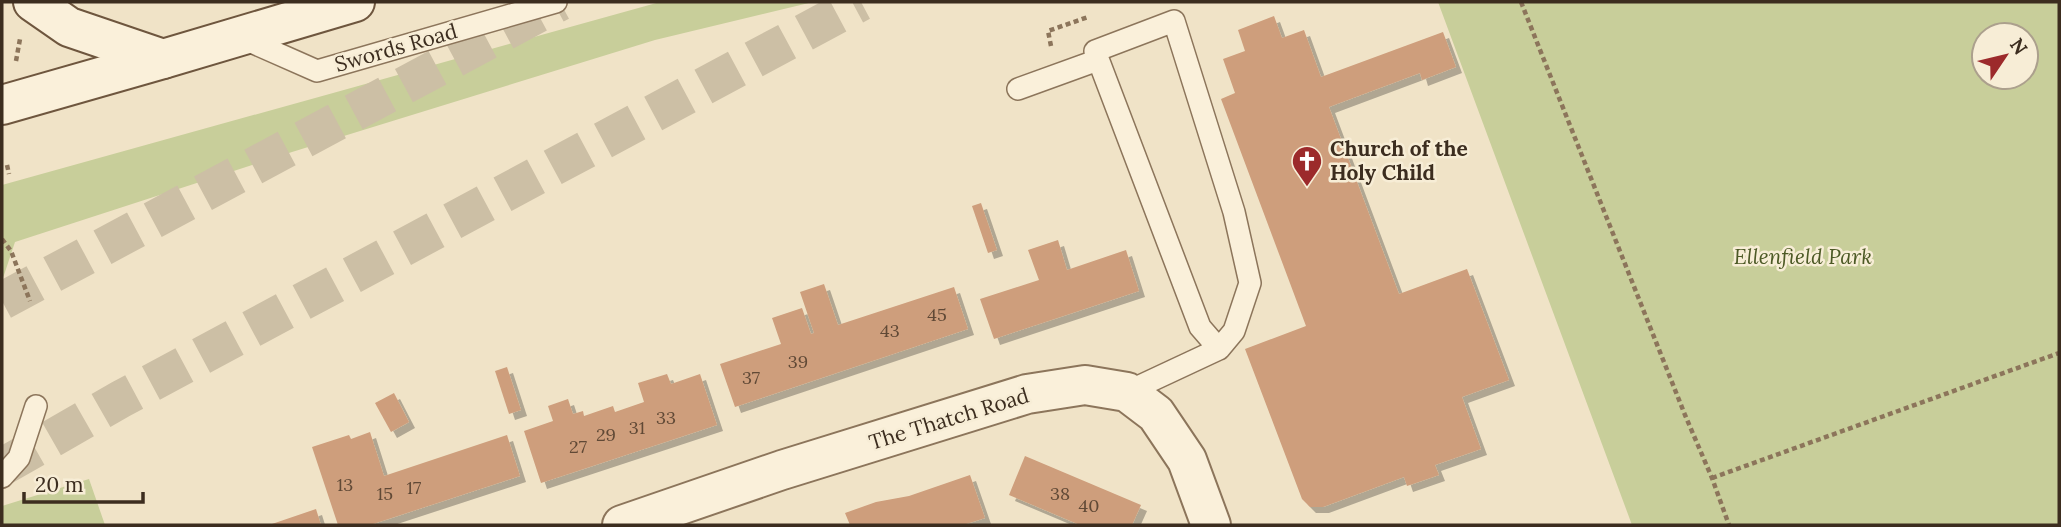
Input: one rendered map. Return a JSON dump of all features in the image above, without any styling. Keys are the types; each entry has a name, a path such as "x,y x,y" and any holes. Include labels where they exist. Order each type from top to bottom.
{"street":[{"path":"33,2 69,27 163,60"},
{"path":"2,105 355,2"},
{"name":"The Thatch Road","path":"622,525 782,470 1027,394 1085,385 1127,392 1156,414 1187,460 1212,525"}],"lane":[{"name":"Swords Road","path":"240,37 317,71 556,2"},
{"path":"1127,392 1219,349 1234,331 1250,283 1234,212 1174,21 1095,51 1200,327 1219,349"},
{"path":"1018,89 1098,60"},
{"path":"2,478 19,458 36,406"}],"path":[{"path":"1521,2 1729,525"},
{"path":"6,165 9,174"},
{"path":"2,239 11,251 30,301"},
{"path":"1712,478 2059,353"}],"green space":[{"path":"660,2 813,2 655,40 292,152 15,242 2,281 2,185"},
{"name":"Ellenfield Park","path":"1438,2 2059,2 2059,525 1632,525"},
{"path":"89,479 105,525 2,525 2,506"}],"building":[{"name":"Church of the Holy Child","path":"1274,16 1282,38 1304,30 1321,77 1443,32 1456,67 1422,80 1420,73 1329,107 1399,294 1467,269 1509,380 1462,397 1481,449 1435,465 1439,475 1407,486 1404,477 1323,507 1310,507 1302,499 1245,349 1306,326 1221,99 1235,93 1223,59 1245,51 1238,30"},
{"path":"981,203 997,250 988,253 972,206"},
{"path":"1058,240 1067,270 1126,250 1139,291 994,339 980,299 1039,280 1028,250"},
{"path":"824,284 838,325 954,287 968,329 735,407 720,364 781,344 772,318 802,308 811,334 814,333 800,292"},
{"path":"507,367 521,410 509,414 495,371"},
{"path":"667,374 671,384 700,374 717,425 541,483 524,431 553,421 548,406 568,399 573,414 583,411 584,416 613,406 615,412 644,402 638,383"},
{"path":"394,393 409,422 391,432 375,403"},
{"path":"370,432 384,476 507,435 520,476 370,525 338,525 312,447 349,435 351,439"},
{"path":"1025,456 1141,505 1132,525 1080,525 1009,495"},
{"path":"970,475 985,518 963,525 850,525 845,513 876,502 909,496"},
{"path":"316,509 321,525 269,525"}],"tunnel":[{"path":"2,301 560,2"},
{"path":"2,467 121,399 861,2"}],"place":[{"name":"Church of the Holy Child","path":"1307,188"}]}
